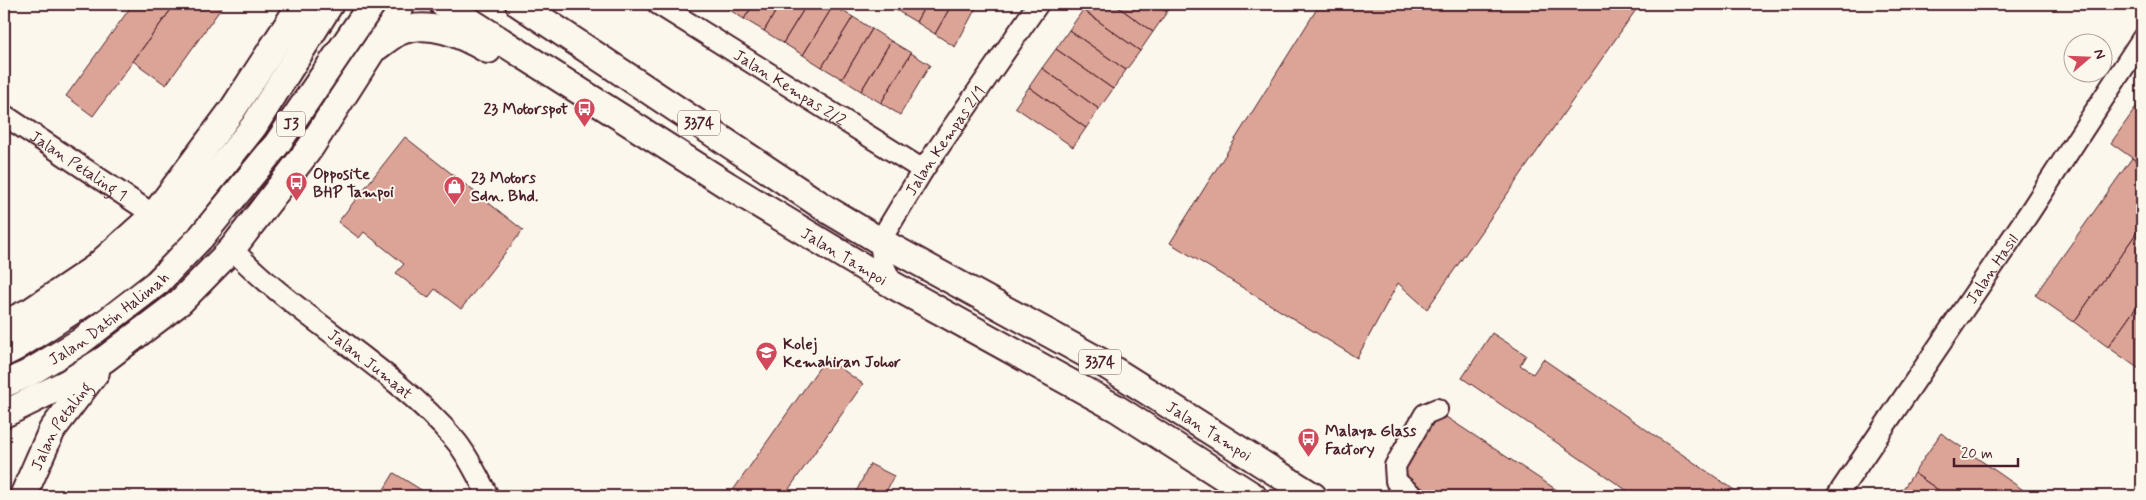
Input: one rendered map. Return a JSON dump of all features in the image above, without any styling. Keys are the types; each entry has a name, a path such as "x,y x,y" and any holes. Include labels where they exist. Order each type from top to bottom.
{"main road":[{"path":"242,96 279,4"},
{"path":"4,324 31,312 95,268 154,215 242,96 301,4"},
{"name":"Jalan Datin Halimah","path":"4,353 92,298 137,263 182,216 254,126 330,4"},
{"path":"352,4 361,10 369,20 375,48"},
{"name":"Jalan Datin Halimah","path":"4,384 27,374 80,342 158,282 201,237 277,144 372,4"},
{"path":"4,414 67,383 105,359 180,302 232,249 310,148 402,4"},
{"name":"Jalan Tampoi","path":"443,4 727,185 893,285 1116,408 1253,496"},
{"name":"Jalan Tampoi","path":"519,4 828,210 880,241 1101,362 1313,496"},
{"path":"529,4 590,50"},
{"path":"375,48 399,32 422,27 465,36 572,101 643,132"},
{"name":"Jalan Petaling","path":"23,496 52,430 105,359"}],"street":[{"name":"Jalan Kempas 2/2","path":"658,4 923,170"},
{"name":"Jalan Kempas 2/1","path":"880,241 923,170 1038,4"},
{"name":"Jalan Hasil","path":"1837,496 2029,212 2142,38"},
{"name":"Jalan Petaling 1","path":"4,115 154,215"},
{"path":"880,241 883,264 893,285"},
{"name":"Jalan Jumaat","path":"232,249 255,272 403,387 456,442 488,496"},
{"path":"1413,496 1396,481 1395,466 1425,414 1437,410"}],"building":[{"path":"133,4 175,4 93,116 66,96"},
{"path":"175,4 218,4 222,7 166,85 133,61"},
{"path":"727,4 754,4 744,19 725,7"},
{"path":"754,4 780,4 764,31 744,19"},
{"path":"780,4 807,4 783,43 764,31"},
{"path":"807,4 830,4 833,6 803,55 783,43"},
{"path":"886,4 900,4 896,10"},
{"path":"900,4 926,4 916,22 896,10"},
{"path":"926,4 952,4 935,34 916,22"},
{"path":"952,4 978,4 955,47 935,34"},
{"path":"1087,4 1114,4 1153,32 1140,51 1083,10"},
{"path":"1114,4 1155,4 1167,12 1153,32"},
{"path":"1155,4 1172,4 1167,12"},
{"path":"1320,4 1406,4 1416,10 1420,4 1640,4 1427,309 1398,283 1357,358 1170,243"},
{"path":"833,6 853,17 822,67 803,55"},
{"path":"1083,10 1140,51 1126,70 1069,30"},
{"path":"853,17 872,29 842,79 822,67"},
{"path":"872,29 891,41 861,91 842,79"},
{"path":"1069,30 1126,70 1113,89 1056,49"},
{"path":"891,41 911,53 881,103 861,91"},
{"path":"1056,49 1113,89 1099,109 1042,68"},
{"path":"911,53 930,65 900,115 881,103"},
{"path":"1042,68 1099,109 1086,128 1029,87"},
{"path":"1029,87 1086,128 1073,147 1015,107"},
{"path":"2142,99 2142,165 2111,143"},
{"path":"405,137 523,230 461,309 435,289 428,298 396,273 404,264 364,232 359,238 338,222"},
{"path":"2132,158 2142,165 2142,225 2074,322 2035,295"},
{"path":"2142,225 2142,299 2108,347 2074,322"},
{"path":"2142,299 2142,371 2108,347"},
{"path":"1492,333 1526,355 1520,365 1533,374 1543,359 1743,496 1635,496 1462,378"},
{"path":"826,358 863,384 784,496 729,496"},
{"path":"1440,413 1566,496 1435,496 1400,473"},
{"path":"1941,433 2032,496 1947,496 1914,473"},
{"path":"870,464 894,476 885,494 889,496 854,496"},
{"path":"394,473 423,491 419,496 380,496"},
{"path":"1914,473 1947,496 1898,496"},
{"path":"129,491 137,496 126,496"}],"place":[{"name":"23 Motorspot","path":"584,127"},
{"name":"Opposite BHP Tampoi","path":"297,201"},
{"name":"23 Motors Sdn. Bhd.","path":"455,205"},
{"name":"Kolej Kemahiran Johor","path":"767,371"},
{"name":"Malaya Glass Factory","path":"1309,458"}]}
